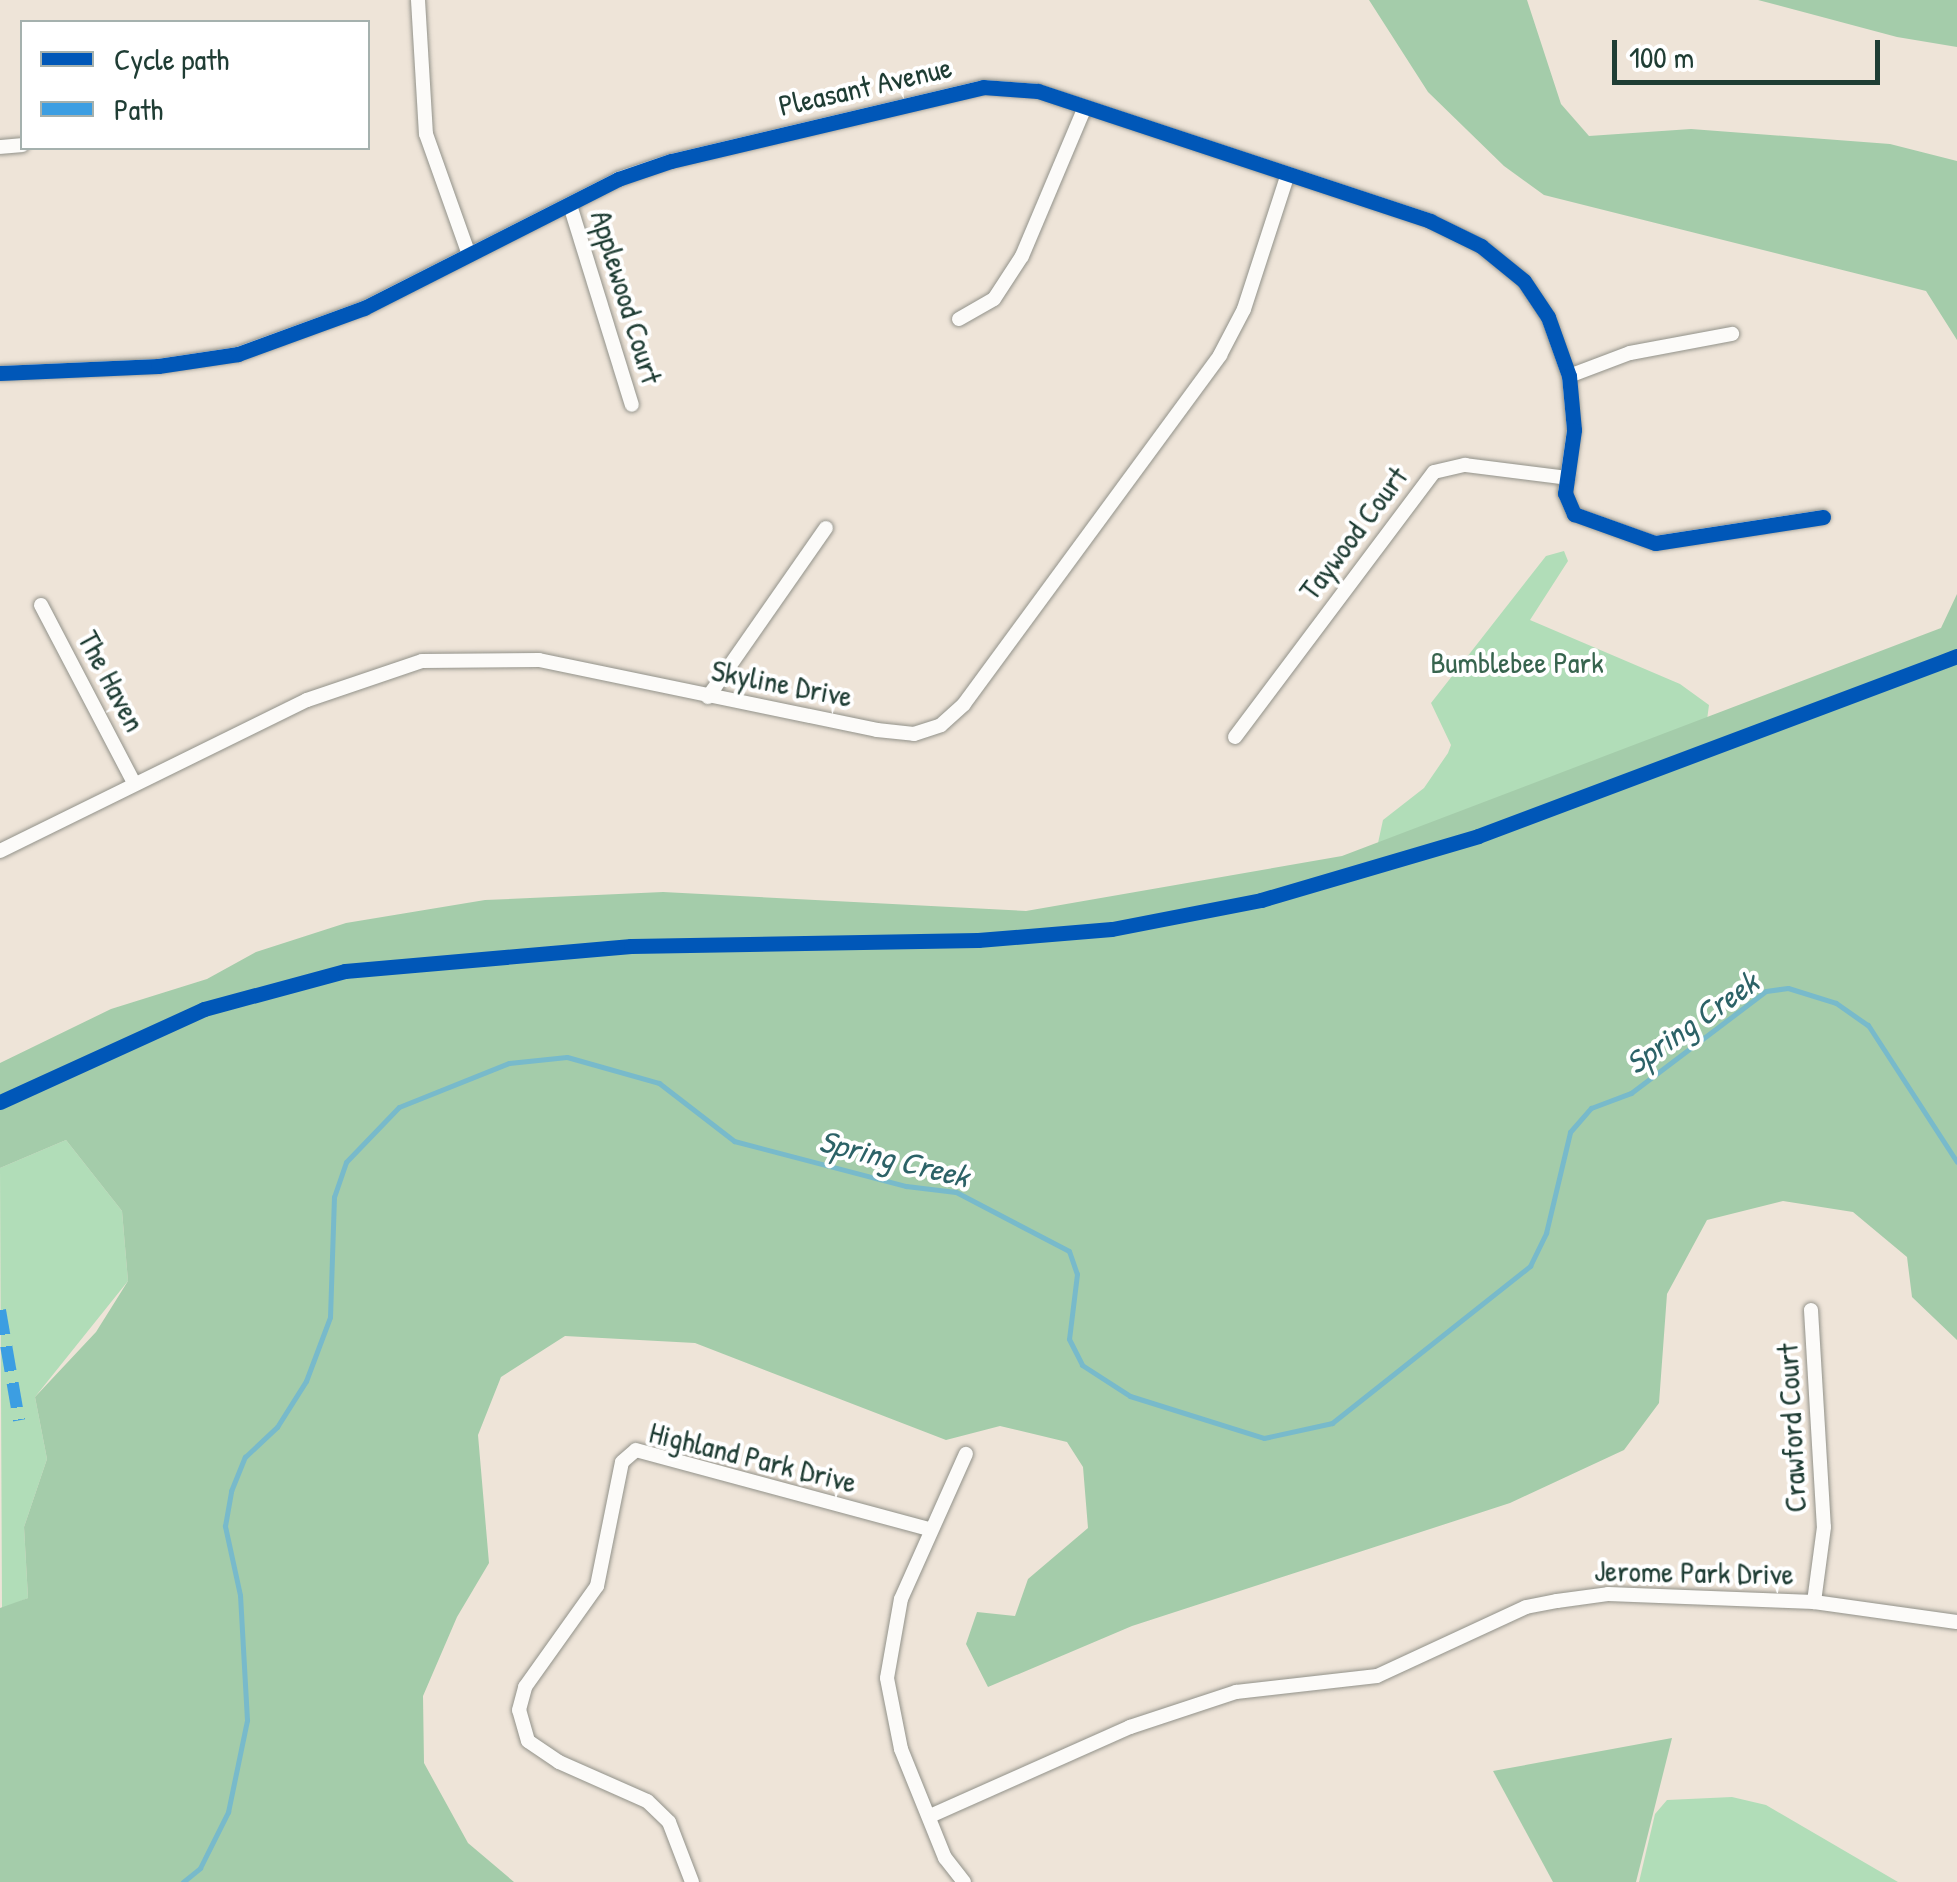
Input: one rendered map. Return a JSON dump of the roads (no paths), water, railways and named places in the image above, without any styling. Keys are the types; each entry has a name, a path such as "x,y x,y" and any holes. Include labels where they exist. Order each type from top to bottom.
{"street":[{"path":"418,0 426,134 468,252"},
{"name":"Pleasant Avenue","path":"0,373 158,366 238,354 350,314 618,179 740,141 984,87 1038,91 1287,177 1430,220 1481,246 1532,294 1569,376 1574,430 1566,486"},
{"path":"959,320 994,299 1022,256 1084,109"},
{"name":"Skyline Drive","path":"0,851 307,700 422,661 539,660 914,734 940,726 964,704 1220,356 1244,308 1287,177"},
{"name":"Applewood Court","path":"570,205 632,405"},
{"path":"1569,376 1630,352 1732,334"},
{"name":"Taywood Court","path":"1235,738 1434,472 1464,465 1566,486"},
{"path":"1566,486 1574,514 1655,543 1823,517"},
{"path":"708,696 826,528"},
{"name":"The Haven","path":"40,605 134,783"},
{"name":"Crawford Court","path":"1812,1310 1824,1527 1814,1602"},
{"name":"Highland Park Drive","path":"692,1882 669,1822 647,1801 558,1762 528,1741 519,1710 526,1688 597,1586 622,1462 636,1450 928,1529"},
{"path":"964,1882 944,1858 901,1749 887,1678 901,1599 928,1529 966,1454"},
{"name":"Jerome Park Drive","path":"930,1816 1130,1727 1236,1692 1377,1676 1526,1607 1608,1594 1814,1602 1957,1622"}],"waterway":[{"name":"Spring Creek","path":"183,1882 200,1868 228,1812 247,1720 240,1595 225,1526 231,1491 245,1457 277,1427 306,1381 330,1317 334,1197 346,1162 399,1107 509,1063 567,1057 659,1083 734,1141 906,1186 956,1192 1069,1251 1077,1274 1069,1339 1082,1365 1130,1396 1264,1438 1332,1423 1530,1266 1546,1233 1570,1132 1591,1108 1631,1093 1766,991 1788,988 1836,1003 1868,1025 1957,1162"}],"park label":[{"name":"Bumblebee Park","path":"1517,662"}]}
